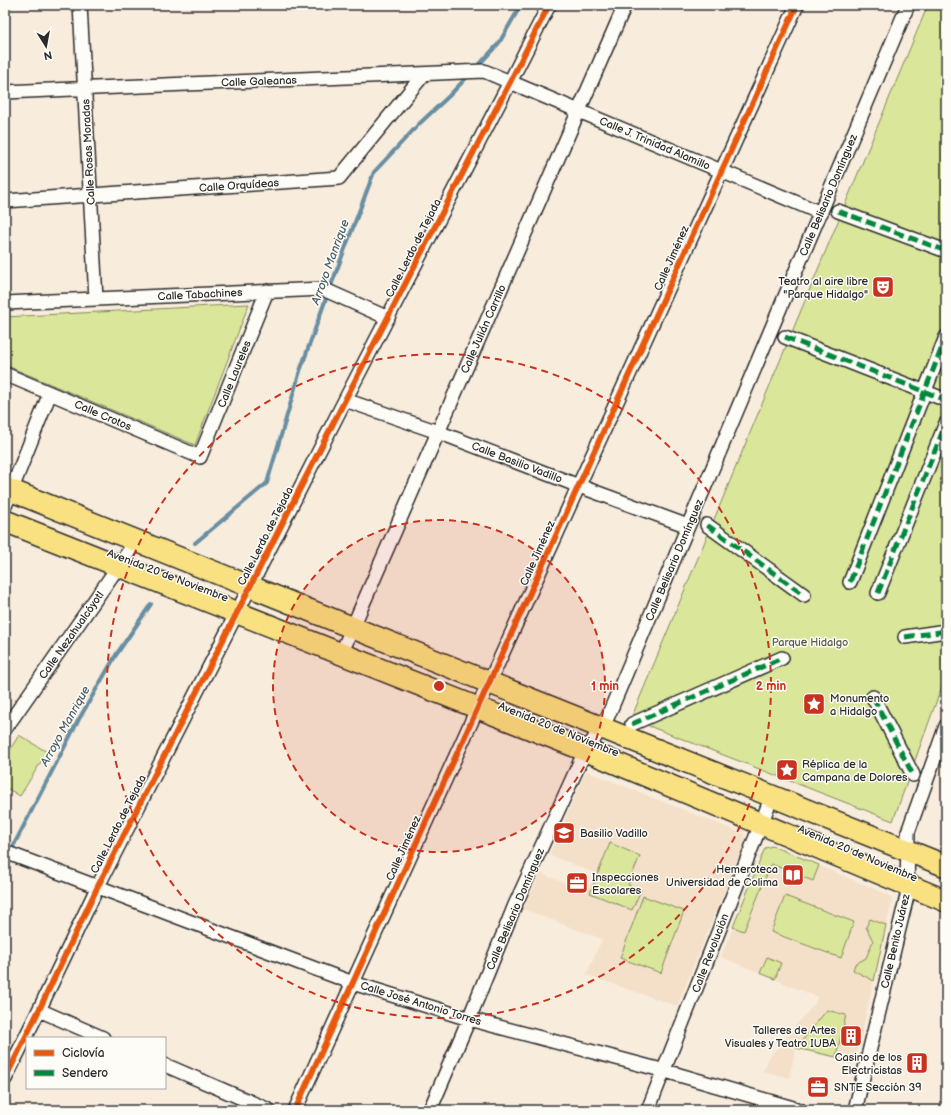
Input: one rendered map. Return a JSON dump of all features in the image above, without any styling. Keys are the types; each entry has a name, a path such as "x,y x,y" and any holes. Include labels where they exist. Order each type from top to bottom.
{"main road":[{"name":"Avenida 20 de Noviembre","path":"7,495 136,541 946,866"},
{"name":"Avenida 20 de Noviembre","path":"5,521 587,751 946,901"}],"street":[{"name":"Calle Rosas Moradas","path":"80,5 96,299"},
{"name":"Calle Lerdo de Tejada","path":"5,1079 98,886 345,400 549,5"},
{"name":"Calle Julián Carrillo","path":"342,654 625,5"},
{"name":"Calle Jiménez","path":"295,1110 797,5"},
{"name":"Calle Belisario Domínguez","path":"430,1110 515,905 580,762 608,716 908,5"},
{"name":"Calle Galeanas","path":"5,92 484,71 510,82"},
{"name":"Calle Orquídeas","path":"5,201 339,178 424,74"},
{"name":"Calle J. Trinidad Alamillo","path":"510,82 821,213"},
{"path":"838,210 946,251"},
{"name":"Calle Tabachines","path":"5,303 267,292 329,291 388,318"},
{"name":"Calle Laureles","path":"200,457 267,292"},
{"path":"785,337 946,400"},
{"path":"850,582 946,337"},
{"name":"Calle Crotos","path":"5,374 200,457"},
{"path":"7,495 50,393"},
{"name":"Calle Basilio Vadillo","path":"345,400 438,432 688,526"},
{"path":"878,593 946,422"},
{"path":"707,525 804,595"},
{"name":"Calle Nezahualcóyotl","path":"5,729 136,541"},
{"path":"906,638 946,631"},
{"path":"632,724 782,658"},
{"path":"873,697 913,775"},
{"name":"Calle Benito Juárez","path":"855,1110 907,896 908,832 946,726"},
{"name":"Calle Revolución","path":"648,1110 772,796"},
{"name":"Calle José Antonio Torres","path":"10,854 353,983 469,1019 663,1071 800,1110"},
{"path":"39,1010 101,1037"},
{"path":"166,1065 269,1110"}],"shaded area":[{"path":"586,771 744,834 745,841 677,1006 586,975 602,939 523,909 540,873 587,892 595,873 549,855"},
{"path":"772,846 889,895 892,901 855,1062 796,1049 789,1078 763,1071 771,1055 815,1003 817,997 721,957 765,848"}],"green space":[{"name":"Parque Hidalgo","path":"928,5 946,5 946,675 893,821 631,719"},
{"path":"249,304 195,445 5,365 5,317"},
{"path":"19,735 47,752 20,796 5,787 5,758"},
{"path":"610,843 640,856 628,885 641,890 632,910 590,893"},
{"path":"772,846 819,865 813,881 771,864 744,931 733,927 765,848"},
{"path":"643,896 684,911 661,973 620,958"},
{"path":"785,896 854,922 841,958 771,932"},
{"path":"870,919 886,925 874,981 853,970 855,964 866,958 873,941 866,927"},
{"path":"767,957 781,963 775,979 760,973"},
{"path":"827,1010 846,1015 836,1057 796,1048"}],"waterway":[{"name":"Arroyo Manrique","path":"476,68 499,43 521,5"},
{"name":"Arroyo Manrique","path":"195,543 267,483 300,371 374,172 419,124 468,76"},
{"name":"Arroyo Manrique","path":"5,862 79,719 116,655 151,604"}],"marked path":[{"path":"838,211 946,251"},
{"path":"785,337 946,400"},
{"path":"850,582 946,337"},
{"path":"878,593 946,423"},
{"path":"707,525 804,595"},
{"path":"905,637 946,631"},
{"path":"632,724 782,658"},
{"path":"873,697 913,775"}],"cycle path":[{"path":"5,1079 98,886 345,400 549,5"},
{"path":"295,1110 797,5"}],"place":[{"name":"Teatro al aire libre \"Parque Hidalgo\"","path":"883,287"},
{"name":"Monumento a Hidalgo","path":"814,704"},
{"name":"Réplica de la Campana de Dolores","path":"787,770"},
{"name":"Basilio Vadillo","path":"564,833"},
{"name":"Hemeroteca Universidad de Colima","path":"793,875"},
{"name":"Inspecciones Escolares","path":"577,883"},
{"name":"Talleres de Artes Visuales y Teatro IUBA","path":"851,1036"},
{"name":"Casino de los Electricistas","path":"917,1063"},
{"name":"SNTE Sección 39","path":"818,1087"}]}
